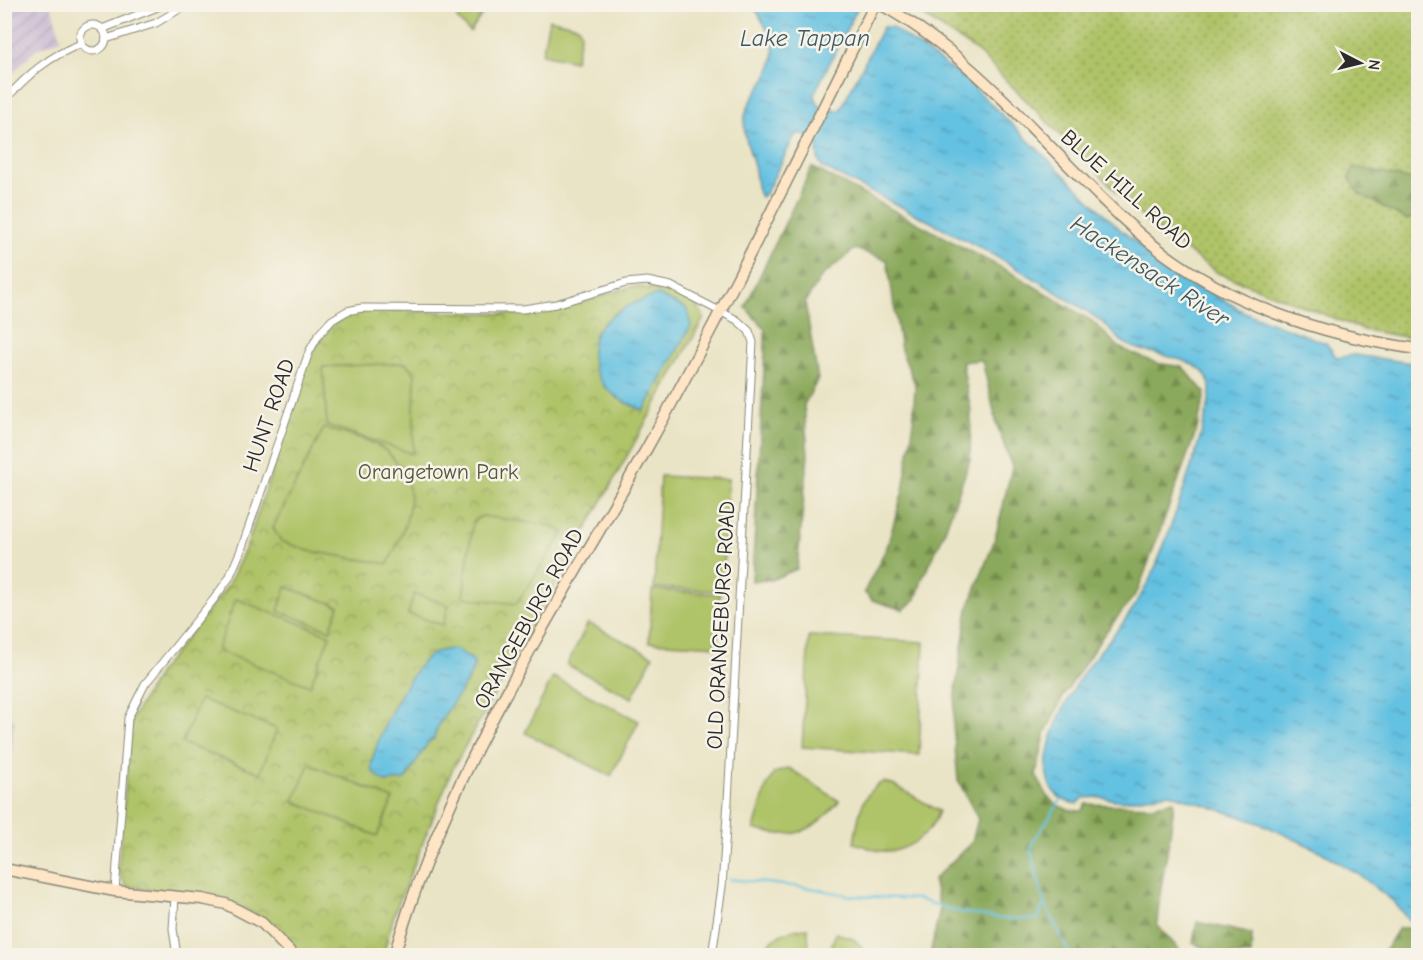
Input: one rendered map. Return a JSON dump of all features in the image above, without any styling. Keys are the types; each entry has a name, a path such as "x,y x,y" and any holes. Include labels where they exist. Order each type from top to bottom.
{"main road":[{"name":"ORANGEBURG ROAD","path":"394,956 431,851 475,753 685,380 875,4"},
{"name":"BLUE HILL ROAD","path":"880,4 957,57 1124,218 1176,262 1229,292 1315,327 1355,338 1419,349"},
{"path":"4,869 115,891 210,901 245,912 262,923 294,956"}],"street":[{"path":"102,29 165,4"},
{"path":"106,39 142,28 187,5"},
{"path":"139,16 142,28"},
{"path":"95,25 102,29 106,39 102,48 94,52 85,50 81,44 80,33 86,27 95,25"},
{"path":"4,101 28,75 53,56 81,44"},
{"name":"HUNT ROAD","path":"115,891 128,718 140,693 160,662 229,578 309,352 319,334 332,320 347,311 380,306 523,309 579,298 637,281 660,282 671,286 720,312"},
{"name":"OLD ORANGEBURG ROAD","path":"712,956 722,887 753,355 749,331 720,312"},
{"path":"175,897 173,929 177,956"}],"shaded area":[{"path":"5,4 51,5 61,39 36,49 5,81"},
{"path":"4,717 14,719 5,816"}],"green space":[{"path":"452,4 488,5 470,32 458,20"},
{"path":"907,5 1418,5 1418,339 1364,330 1218,273 1147,222 978,52"},
{"path":"549,19 578,26 581,32 575,61 542,54"},
{"path":"812,167 1017,276 1092,321 1120,348 1156,363 1183,367 1205,393 1197,429 1138,591 1102,637 1064,695 1045,734 1036,775 1048,796 1064,809 1082,811 1086,804 1152,806 1174,801 1157,925 1184,955 930,955 940,909 933,880 972,842 978,819 958,780 953,725 956,686 968,609 995,539 1012,467 997,425 982,360 962,362 971,411 970,460 941,541 923,577 916,599 903,610 872,600 864,592 887,547 903,491 913,428 915,384 901,350 887,260 855,249 822,276 805,302 818,379 804,405 808,455 797,569 771,580 752,581 765,329 745,307"},
{"path":"1355,167 1418,181 1418,215 1407,220 1358,193 1349,177"},
{"name":"Orangetown Park","path":"630,287 662,290 683,297 699,309 704,318 452,770 395,912 383,955 300,955 281,934 260,917 231,902 126,886 118,870 131,720 160,671 224,591 233,575 248,543 310,355 332,326 353,313 364,310 518,314 559,309"},
{"path":"406,363 415,374 413,454 327,425 323,367"},
{"path":"324,428 361,438 380,447 396,461 405,476 410,501 408,514 388,564 309,551 281,541 273,528"},
{"path":"660,476 728,479 723,591 654,588"},
{"path":"482,516 554,526 563,534 516,604 463,597 473,521"},
{"path":"286,587 339,606 330,630 278,611"},
{"path":"652,590 720,594 717,646 649,642"},
{"path":"414,594 449,605 443,625 408,614"},
{"path":"236,599 330,635 310,686 217,650"},
{"path":"588,623 653,656 632,698 567,665"},
{"path":"809,636 924,642 919,755 802,747"},
{"path":"553,677 639,721 611,776 525,733"},
{"path":"200,699 277,729 260,773 182,743"},
{"path":"309,764 393,799 377,836 294,801"},
{"path":"789,768 839,801 820,821 801,832 780,834 754,829 766,788 774,773"},
{"path":"883,782 893,784 939,811 936,819 917,841 890,851 854,843 861,808 869,793"},
{"path":"1197,922 1252,934 1251,955 1220,955 1193,943"},
{"path":"808,928 809,955 762,955 769,943 780,935"},
{"path":"1399,928 1412,928 1418,940 1418,955 1382,955"},
{"path":"836,933 854,939 869,955 828,955"}],"water":[{"path":"753,5 859,5 814,94 819,106 828,111 840,110 883,27 891,27 964,78 1120,229 1164,266 1246,313 1326,343 1337,358 1354,355 1418,364 1418,932 1395,903 1361,876 1318,850 1262,824 1169,793 1122,801 1098,797 1084,798 1077,804 1058,796 1048,781 1047,761 1051,739 1060,716 1082,675 1133,609 1156,567 1204,422 1210,386 1206,375 1198,367 1186,362 1123,342 1089,312 1035,279 945,229 822,167 818,159 817,142 799,133 794,137 766,193 761,197 744,124 747,109 772,65 774,55 766,27"},
{"path":"658,295 687,309 691,326 644,410 617,397 603,384 594,366 592,346 598,329 618,311 633,303"},
{"path":"455,649 474,661 468,679 442,720 434,739 429,741 405,780 385,782 372,771 372,761 392,710 421,663 435,652"}],"waterway":[{"path":"729,879 810,888 852,896 917,899 956,911 1003,919 1038,919 1044,903 1031,852 1033,842 1061,800"},
{"path":"1044,903 1071,956"}],"water label":[{"name":"Lake Tappan","path":"805,38"},
{"name":"Hackensack River","path":"1150,271"}]}
